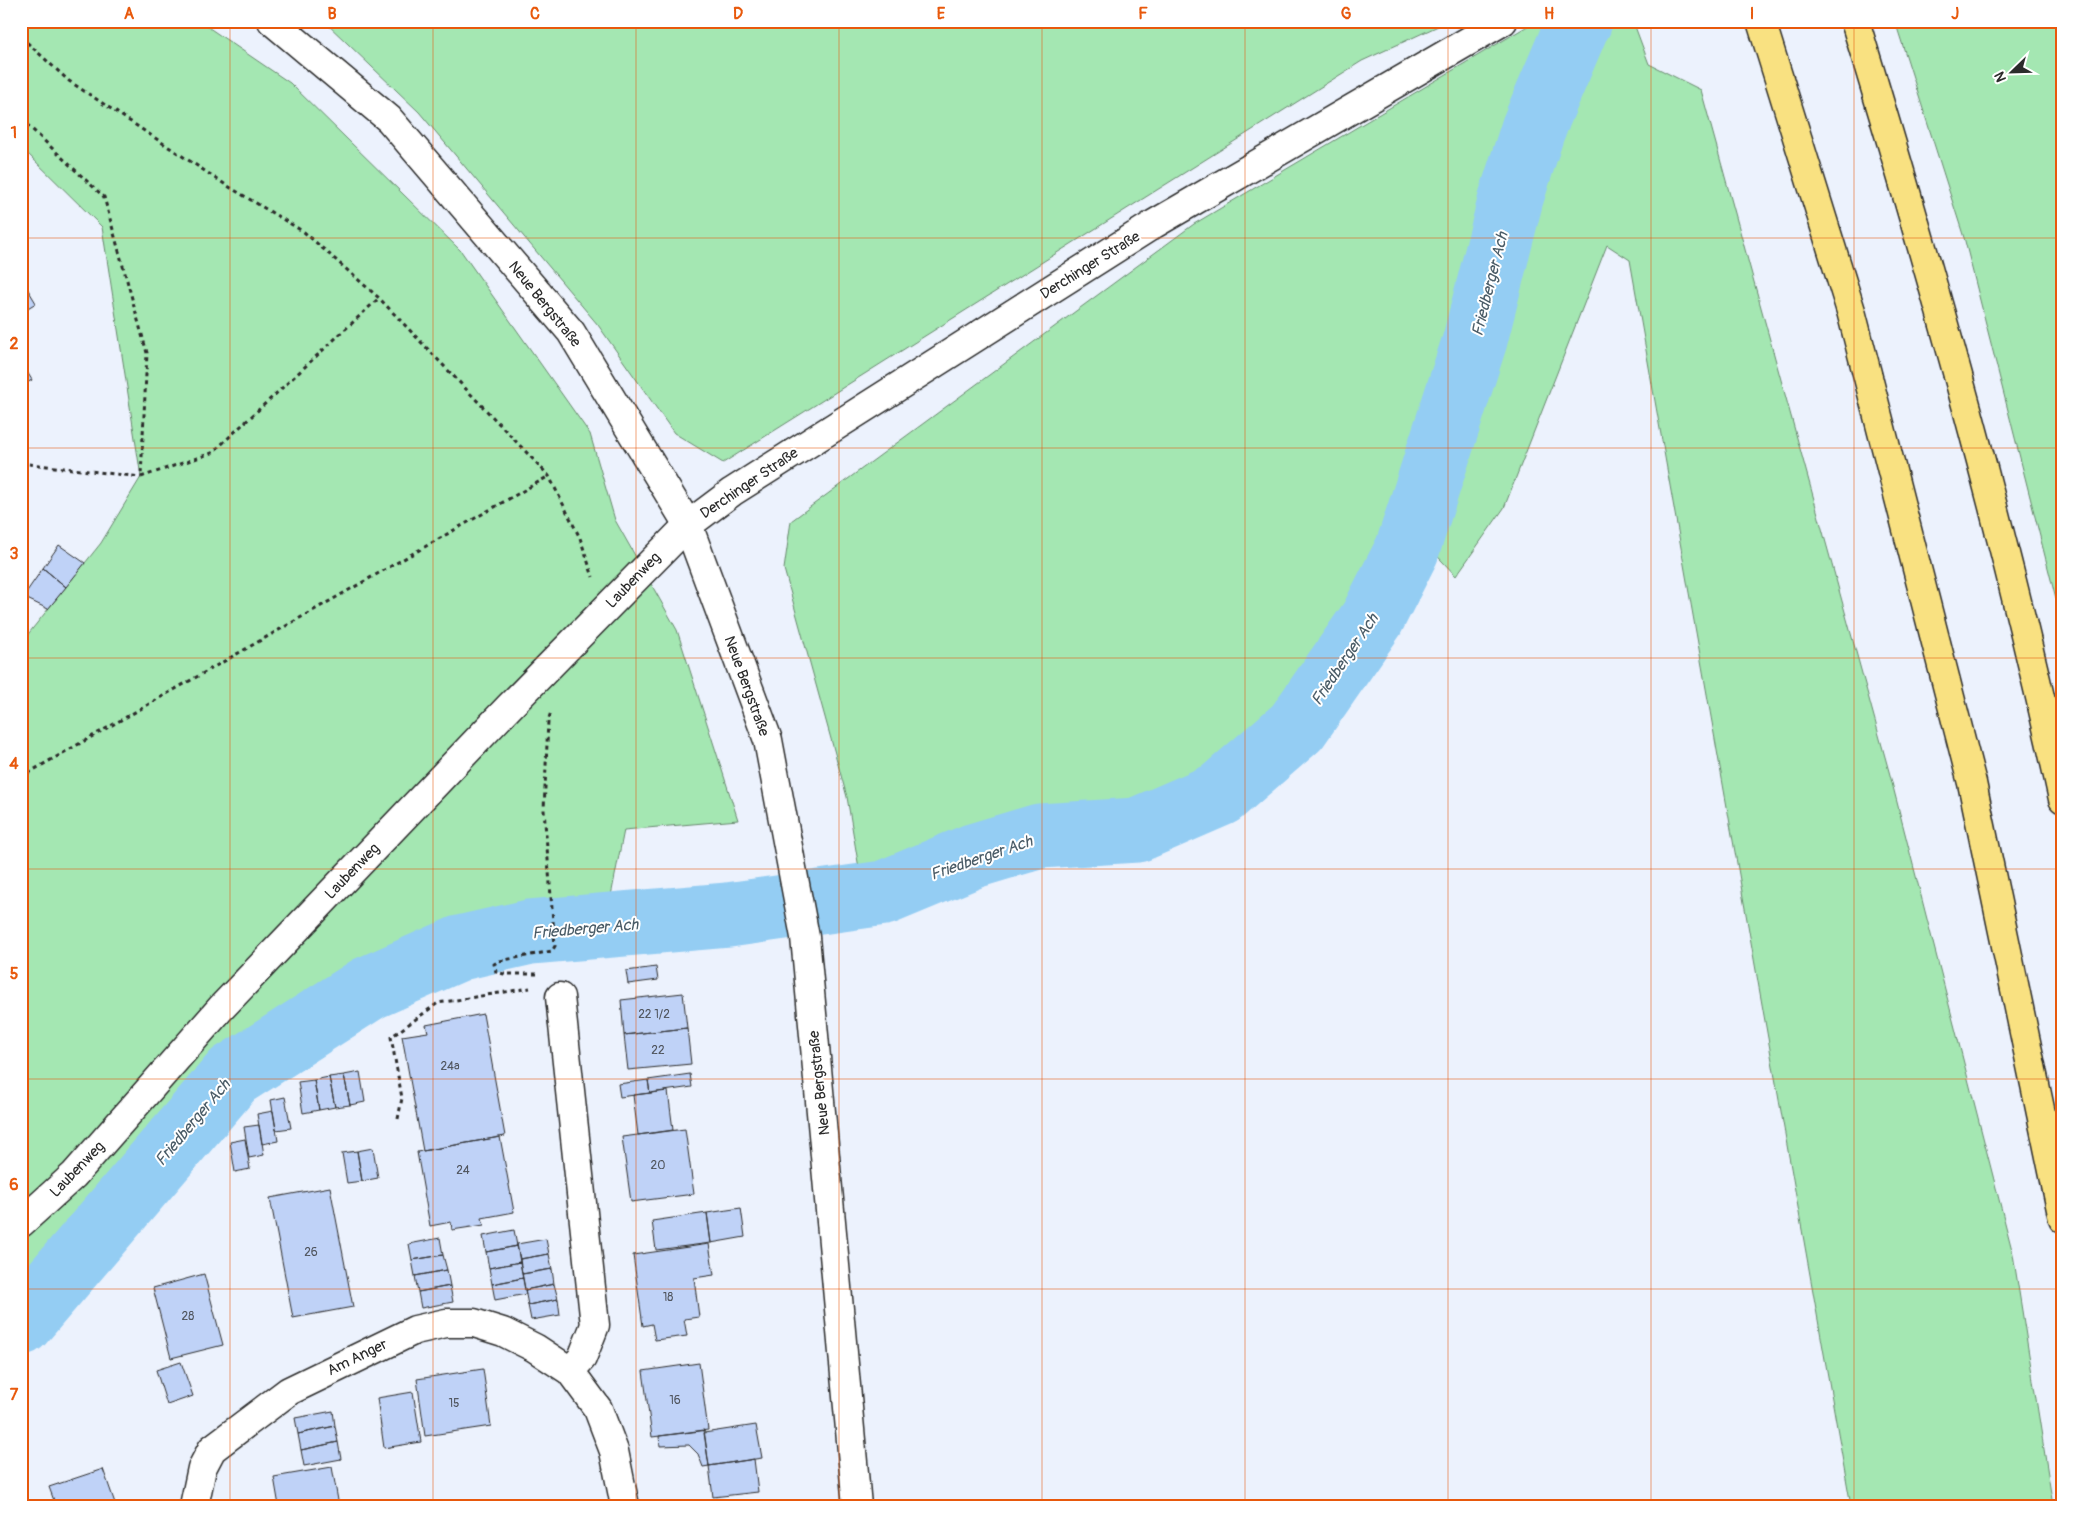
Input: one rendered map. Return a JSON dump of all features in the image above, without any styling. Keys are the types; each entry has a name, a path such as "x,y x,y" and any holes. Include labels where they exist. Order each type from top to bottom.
{"highway":[{"path":"1761,21 1850,311 1972,783 2063,1220"},
{"path":"1855,21 1915,221 2035,671 2063,799"}],"street":[{"name":"Neue Bergstraße","path":"272,21 389,119 571,332 688,525 768,740 792,861 805,938 857,1506"},
{"name":"Derchinger Straße","path":"688,525 732,492 1154,224 1503,21"},
{"name":"Laubenweg","path":"21,1223 74,1175 228,1001 573,641 688,525"},
{"path":"559,990 595,1325 582,1358 570,1371"},
{"name":"Am Anger","path":"194,1506 202,1468 212,1449 289,1391 415,1330 446,1324 474,1323 503,1332 535,1348 570,1371 598,1409 614,1451 625,1506"}],"path":[{"path":"21,37 69,81 226,186 304,232 379,298 549,476 580,538 604,610"},
{"path":"21,119 104,197 147,353 141,477"},
{"path":"21,463 141,477 212,453 379,298"},
{"path":"21,777 549,476"},
{"path":"398,1119 402,1098 391,1037 438,1003 559,990 550,976 545,974 504,974 496,972 494,964 500,961 552,951 554,946 544,810 548,721 554,704"}],"green space":[{"path":"21,21 199,21 290,83 461,251 590,434 615,520 677,630 738,820 624,830 609,906 506,915 437,936 354,979 215,1067 21,1299 21,643 101,543 141,477 102,227 21,147"},
{"path":"324,21 1449,21 1362,61 723,463 674,433 598,325 419,112"},
{"path":"1536,21 1633,21 1649,64 1701,90 1890,775 2013,1254 2053,1506 1851,1506 1630,260 1607,245 1504,508 1456,576 1400,516 1346,613 1279,714 1210,780 1137,813 1042,813 1015,818 862,886 847,797 784,569 791,521 1194,224"},
{"path":"1895,21 2063,21 2063,627 1965,241"}],"building":[{"path":"21,278 36,303 21,312"},
{"path":"21,362 32,380 21,386"},
{"path":"59,545 85,563 66,587 43,568"},
{"path":"43,568 66,587 48,609 23,597"},
{"path":"656,967 658,980 628,984 626,971"},
{"path":"683,993 687,1028 624,1035 621,1000"},
{"path":"483,1014 505,1136 423,1151 402,1036 428,1032 426,1025"},
{"path":"687,1028 691,1064 628,1070 624,1035"},
{"path":"360,1072 365,1102 350,1105 344,1075"},
{"path":"690,1074 692,1087 650,1093 648,1080"},
{"path":"344,1075 350,1105 335,1107 329,1077"},
{"path":"329,1077 335,1107 319,1110 314,1080"},
{"path":"314,1080 319,1110 303,1113 298,1082"},
{"path":"648,1080 650,1093 620,1097 618,1084"},
{"path":"668,1091 673,1130 638,1135 633,1095"},
{"path":"285,1097 291,1128 276,1130 271,1100"},
{"path":"273,1111 278,1141 262,1144 257,1114"},
{"path":"259,1125 264,1155 249,1158 244,1127"},
{"path":"685,1129 694,1194 631,1202 622,1137"},
{"path":"500,1137 514,1212 482,1218 484,1225 452,1230 451,1222 430,1226 417,1152"},
{"path":"245,1139 250,1169 235,1172 230,1142"},
{"path":"373,1148 378,1178 362,1181 357,1151"},
{"path":"357,1151 362,1181 347,1183 342,1153"},
{"path":"330,1187 353,1307 293,1318 270,1198"},
{"path":"741,1208 745,1237 711,1243 707,1213"},
{"path":"707,1213 711,1243 656,1250 652,1221"},
{"path":"514,1230 517,1246 486,1252 483,1236"},
{"path":"440,1238 443,1255 412,1260 409,1244"},
{"path":"546,1239 549,1254 520,1259 517,1244"},
{"path":"709,1244 714,1275 694,1278 699,1317 684,1319 687,1336 655,1340 652,1324 643,1326 633,1255"},
{"path":"517,1246 520,1262 489,1268 486,1252"},
{"path":"549,1254 552,1269 522,1274 520,1259"},
{"path":"443,1255 447,1270 415,1276 412,1260"},
{"path":"520,1262 523,1278 492,1284 489,1268"},
{"path":"552,1269 554,1284 525,1290 522,1274"},
{"path":"447,1270 450,1286 418,1292 415,1276"},
{"path":"204,1274 223,1345 171,1358 153,1288"},
{"path":"523,1278 526,1294 495,1300 492,1284"},
{"path":"554,1284 558,1299 528,1305 525,1290"},
{"path":"450,1286 453,1302 421,1308 418,1292"},
{"path":"558,1299 560,1315 531,1320 528,1305"},
{"path":"181,1362 193,1396 167,1405 156,1370"},
{"path":"699,1363 708,1430 652,1437 643,1371"},
{"path":"483,1369 491,1426 425,1436 417,1379"},
{"path":"413,1392 421,1442 384,1448 377,1398"},
{"path":"333,1411 335,1426 298,1434 295,1418"},
{"path":"756,1425 762,1458 709,1466 704,1433"},
{"path":"335,1426 338,1442 301,1450 298,1434"},
{"path":"704,1430 709,1466 703,1467 698,1454 689,1445 660,1446 659,1436"},
{"path":"338,1442 341,1459 304,1466 301,1450"},
{"path":"754,1459 758,1492 713,1497 709,1466"},
{"path":"332,1467 339,1506 279,1506 274,1477"},
{"path":"103,1469 116,1506 56,1506 49,1487"},
{"path":"718,1499 719,1506 670,1506"}],"waterway":[{"name":"Friedberger Ach","path":"21,1323 233,1075 369,988 460,948 530,932 728,915 884,893 973,856 1040,836 1137,830 1220,794 1297,727 1372,619 1407,550 1475,340 1511,198 1533,129 1580,21"}]}
